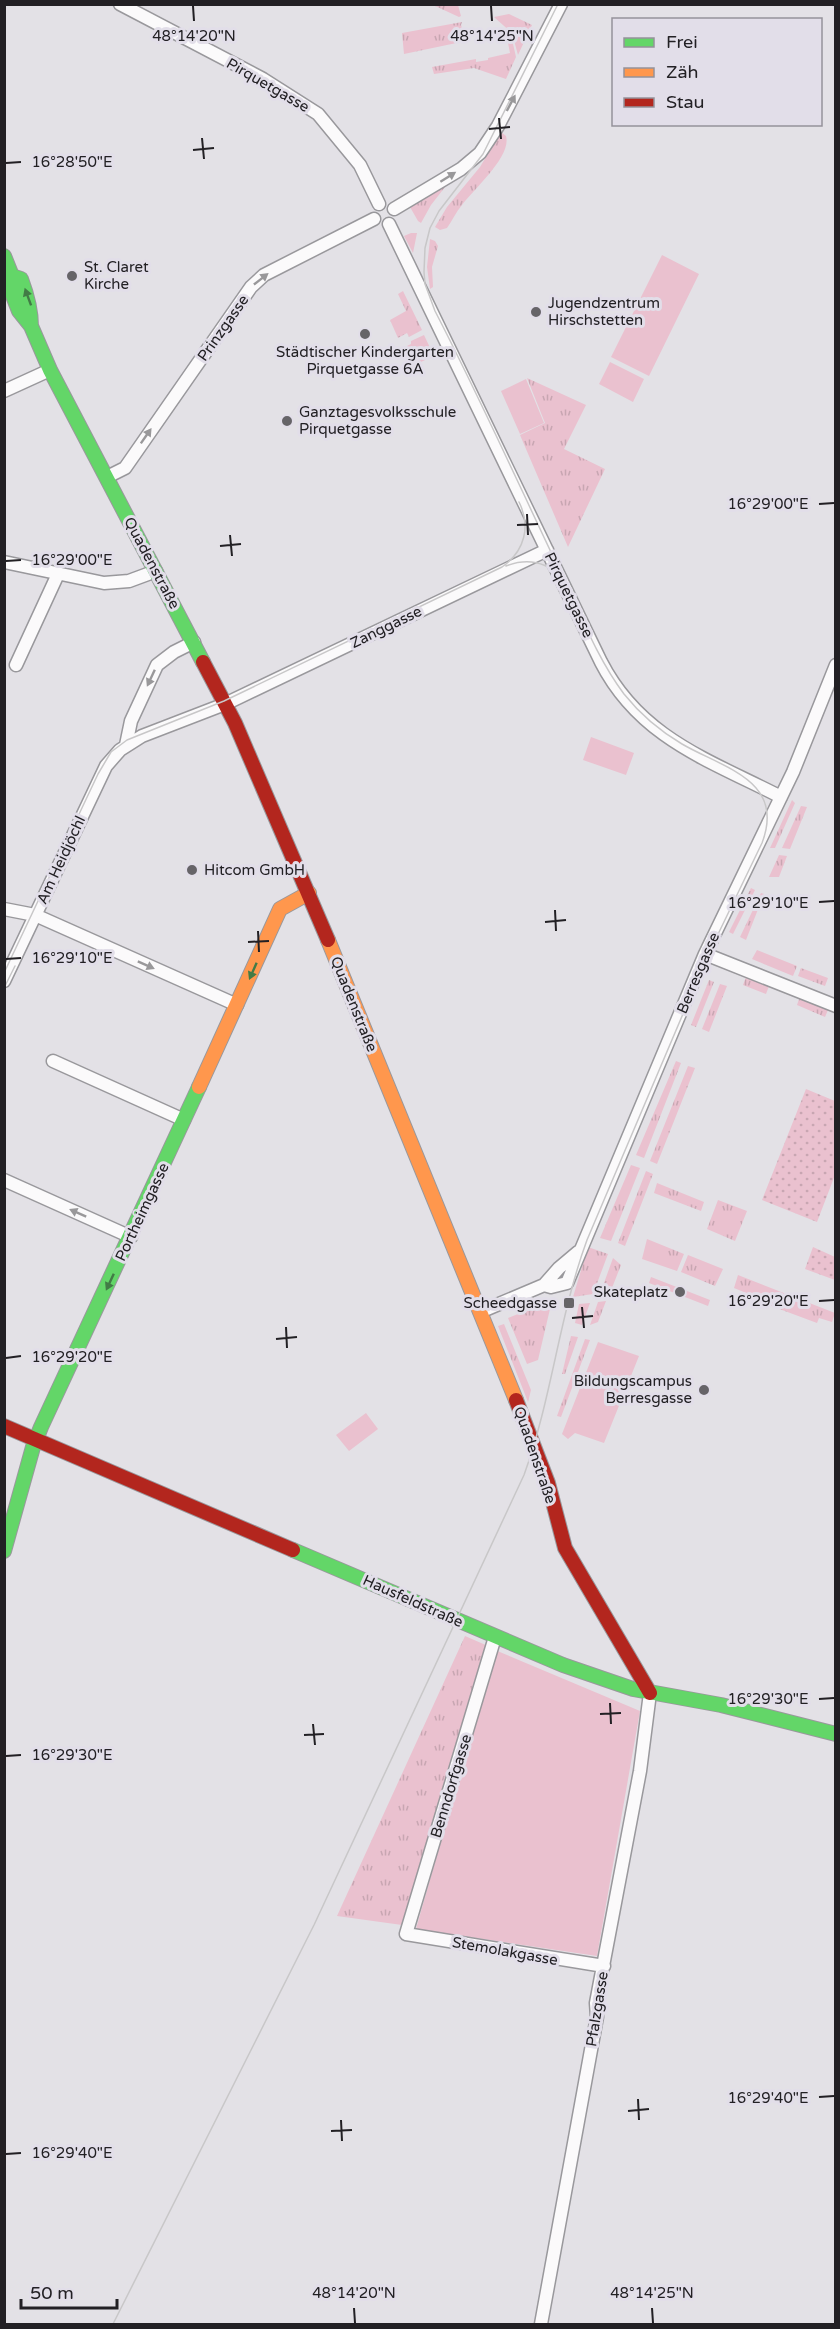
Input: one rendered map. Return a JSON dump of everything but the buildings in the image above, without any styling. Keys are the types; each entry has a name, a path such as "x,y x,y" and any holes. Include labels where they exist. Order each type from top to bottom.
{"street":[{"name":"Pirquetgasse","path":"120,4 263,79 318,114 360,165 379,204"},
{"path":"394,209 461,169 480,153 498,126 561,4"},
{"path":"386,203 394,209 395,218 389,224 379,224 374,219 374,209 379,204 386,203"},
{"name":"Prinzgasse","path":"106,477 124,468 251,287 264,275 374,219"},
{"name":"Pirquetgasse","path":"389,224 607,675 617,690 653,728 681,747 781,797"},
{"name":"Quadenstraße","path":"7,267 8,283 19,311 31,326 50,370 225,704 309,893 480,1312 546,1478 565,1548 651,1693"},
{"path":"5,390 50,370"},
{"name":"Zanggasse","path":"225,704 546,550"},
{"path":"4,562 104,583 129,581 156,571"},
{"path":"16,665 58,574"},
{"path":"126,745 131,721 157,665 174,652 194,642"},
{"name":"Berresgasse","path":"480,1312 544,1285 551,1287 567,1283 705,954 793,772 836,665"},
{"name":"Am Heidjöchl","path":"4,981 105,766 126,745 142,736 225,704"},
{"name":"Portheimgasse","path":"4,1551 36,1439 131,1237 280,909 309,893"},
{"path":"4,909 35,915 237,1005"},
{"path":"705,954 836,1006"},
{"path":"53,1061 184,1120"},
{"path":"4,1180 131,1237"},
{"name":"Hausfeldstraße","path":"4,1426 563,1665 651,1693 721,1705 836,1734"},
{"name":"Benndorfgasse","path":"406,1934 495,1637"},
{"name":"Pfalzgasse","path":"541,2325 597,2017 596,2003 641,1762 651,1693"},
{"name":"Stemolakgasse","path":"406,1934 604,1966"}],"green space":[{"path":"433,5 458,5 461,16 459,17"},
{"path":"509,14 532,25 518,55 512,33 494,17"},
{"path":"462,22 466,41 404,54 402,33"},
{"path":"506,33 511,35 516,57 506,79 474,68 434,74 432,67 476,59 476,62 488,60 488,58 510,53"},
{"path":"501,132 506,136 506,144 498,162 460,208 447,228 440,230 435,227 447,207 480,167"},
{"path":"449,182 431,205 421,223 418,221 410,207"},
{"path":"417,233 413,253 404,236"},
{"path":"430,239 438,246 432,267 433,287 430,289 427,267"},
{"path":"662,255 699,274 649,376 611,357"},
{"path":"403,291 422,330 409,337 407,333 398,338 390,320 406,311 398,294"},
{"path":"424,335 434,356 412,366 403,348"},
{"path":"610,362 644,379 633,402 599,384"},
{"path":"527,378 586,405 564,449 605,469 568,547 520,435 545,423"},
{"path":"526,379 544,423 520,434 501,391"},
{"path":"591,737 634,753 626,775 583,760"},
{"path":"792,800 795,803 775,848 770,848"},
{"path":"801,806 807,807 790,849 782,848"},
{"path":"779,855 787,856 779,877 769,877"},
{"path":"751,888 755,890 733,934 729,932"},
{"path":"761,893 764,894 746,940 740,937"},
{"path":"757,950 797,966 793,976 752,959"},
{"path":"801,968 828,978 825,986 798,976"},
{"path":"746,977 769,986 766,994 743,985"},
{"path":"709,980 714,982 696,1027 691,1025"},
{"path":"720,984 727,986 709,1032 702,1029"},
{"path":"799,999 828,1010 825,1017 797,1005"},
{"path":"676,1061 681,1063 644,1158 636,1155"},
{"path":"688,1066 695,1068 657,1164 650,1161"},
{"path":"806,1089 835,1101 835,1175 817,1222 762,1200"},
{"path":"631,1165 640,1168 611,1241 600,1238"},
{"path":"646,1171 653,1174 625,1246 618,1243"},
{"path":"657,1183 704,1202 701,1211 654,1193"},
{"path":"718,1200 747,1211 735,1241 707,1229"},
{"path":"647,1239 684,1254 677,1271 642,1259"},
{"path":"588,1247 608,1254 593,1294 573,1297"},
{"path":"813,1247 835,1257 835,1280 805,1269"},
{"path":"688,1255 723,1269 715,1286 681,1272"},
{"path":"613,1258 621,1265 610,1293 600,1294"},
{"path":"738,1275 835,1313 832,1322 819,1318 817,1323 761,1302 761,1299 734,1288"},
{"name":"Skateplatz","path":"651,1277 710,1300 708,1306 649,1283"},
{"path":"606,1301 598,1322 590,1325 598,1302"},
{"path":"590,1303 582,1325 575,1323 579,1304"},
{"path":"538,1306 550,1309 538,1360 527,1364 508,1318"},
{"path":"504,1324 531,1390 528,1402 498,1326"},
{"path":"571,1336 578,1337 565,1374 562,1374"},
{"path":"585,1339 590,1340 561,1417 557,1416"},
{"path":"598,1342 639,1356 604,1443 575,1433 568,1439 562,1434"},
{"path":"366,1413 378,1429 349,1451 336,1435"},
{"path":"465,1636 488,1646 402,1925 337,1916"},
{"path":"495,1650 640,1711 597,1956 416,1929"}],"tram line":[{"path":"113,2324 314,1925 524,1475 542,1416 569,1298 587,1240 708,955 762,843 767,822 765,804 758,790 732,769 666,734 637,708 614,680 588,633 483,407 435,311 425,284 425,248 430,228 439,211 483,154 558,4"},
{"path":"4,973 98,774 111,752 127,740 224,701 502,567 510,561 524,538 525,520 519,502"},
{"path":"506,566 521,562 536,563 549,568 561,577"},
{"path":"4,988 15,966"}],"traffic: fast":[{"path":"4,256 12,276 8,283 19,311 31,326 50,370 203,662"},
{"path":"12,276 21,279 28,302 31,326"},
{"path":"4,1551 33,1447 41,1427 199,1087"},
{"path":"293,1550 563,1665 633,1689 721,1705 836,1734"}],"traffic: slow":[{"path":"199,1087 280,909 309,893"},
{"path":"328,940 516,1400"}],"traffic: jam":[{"path":"203,662 235,723 328,940"},
{"path":"516,1400 548,1483 565,1548 650,1693"},
{"path":"4,1426 293,1550"}],"place":[{"name":"St. Claret Kirche","path":"72,276"},
{"name":"Jugendzentrum Hirschstetten","path":"536,312"},
{"name":"Städtischer Kindergarten Pirquetgasse 6A","path":"365,334"},
{"name":"Ganztagesvolksschule Pirquetgasse","path":"287,421"},
{"name":"Hitcom GmbH","path":"192,870"},
{"name":"Skateplatz","path":"680,1292"},
{"name":"Scheedgasse","path":"569,1303"},
{"name":"Bildungscampus Berresgasse","path":"704,1390"}]}
